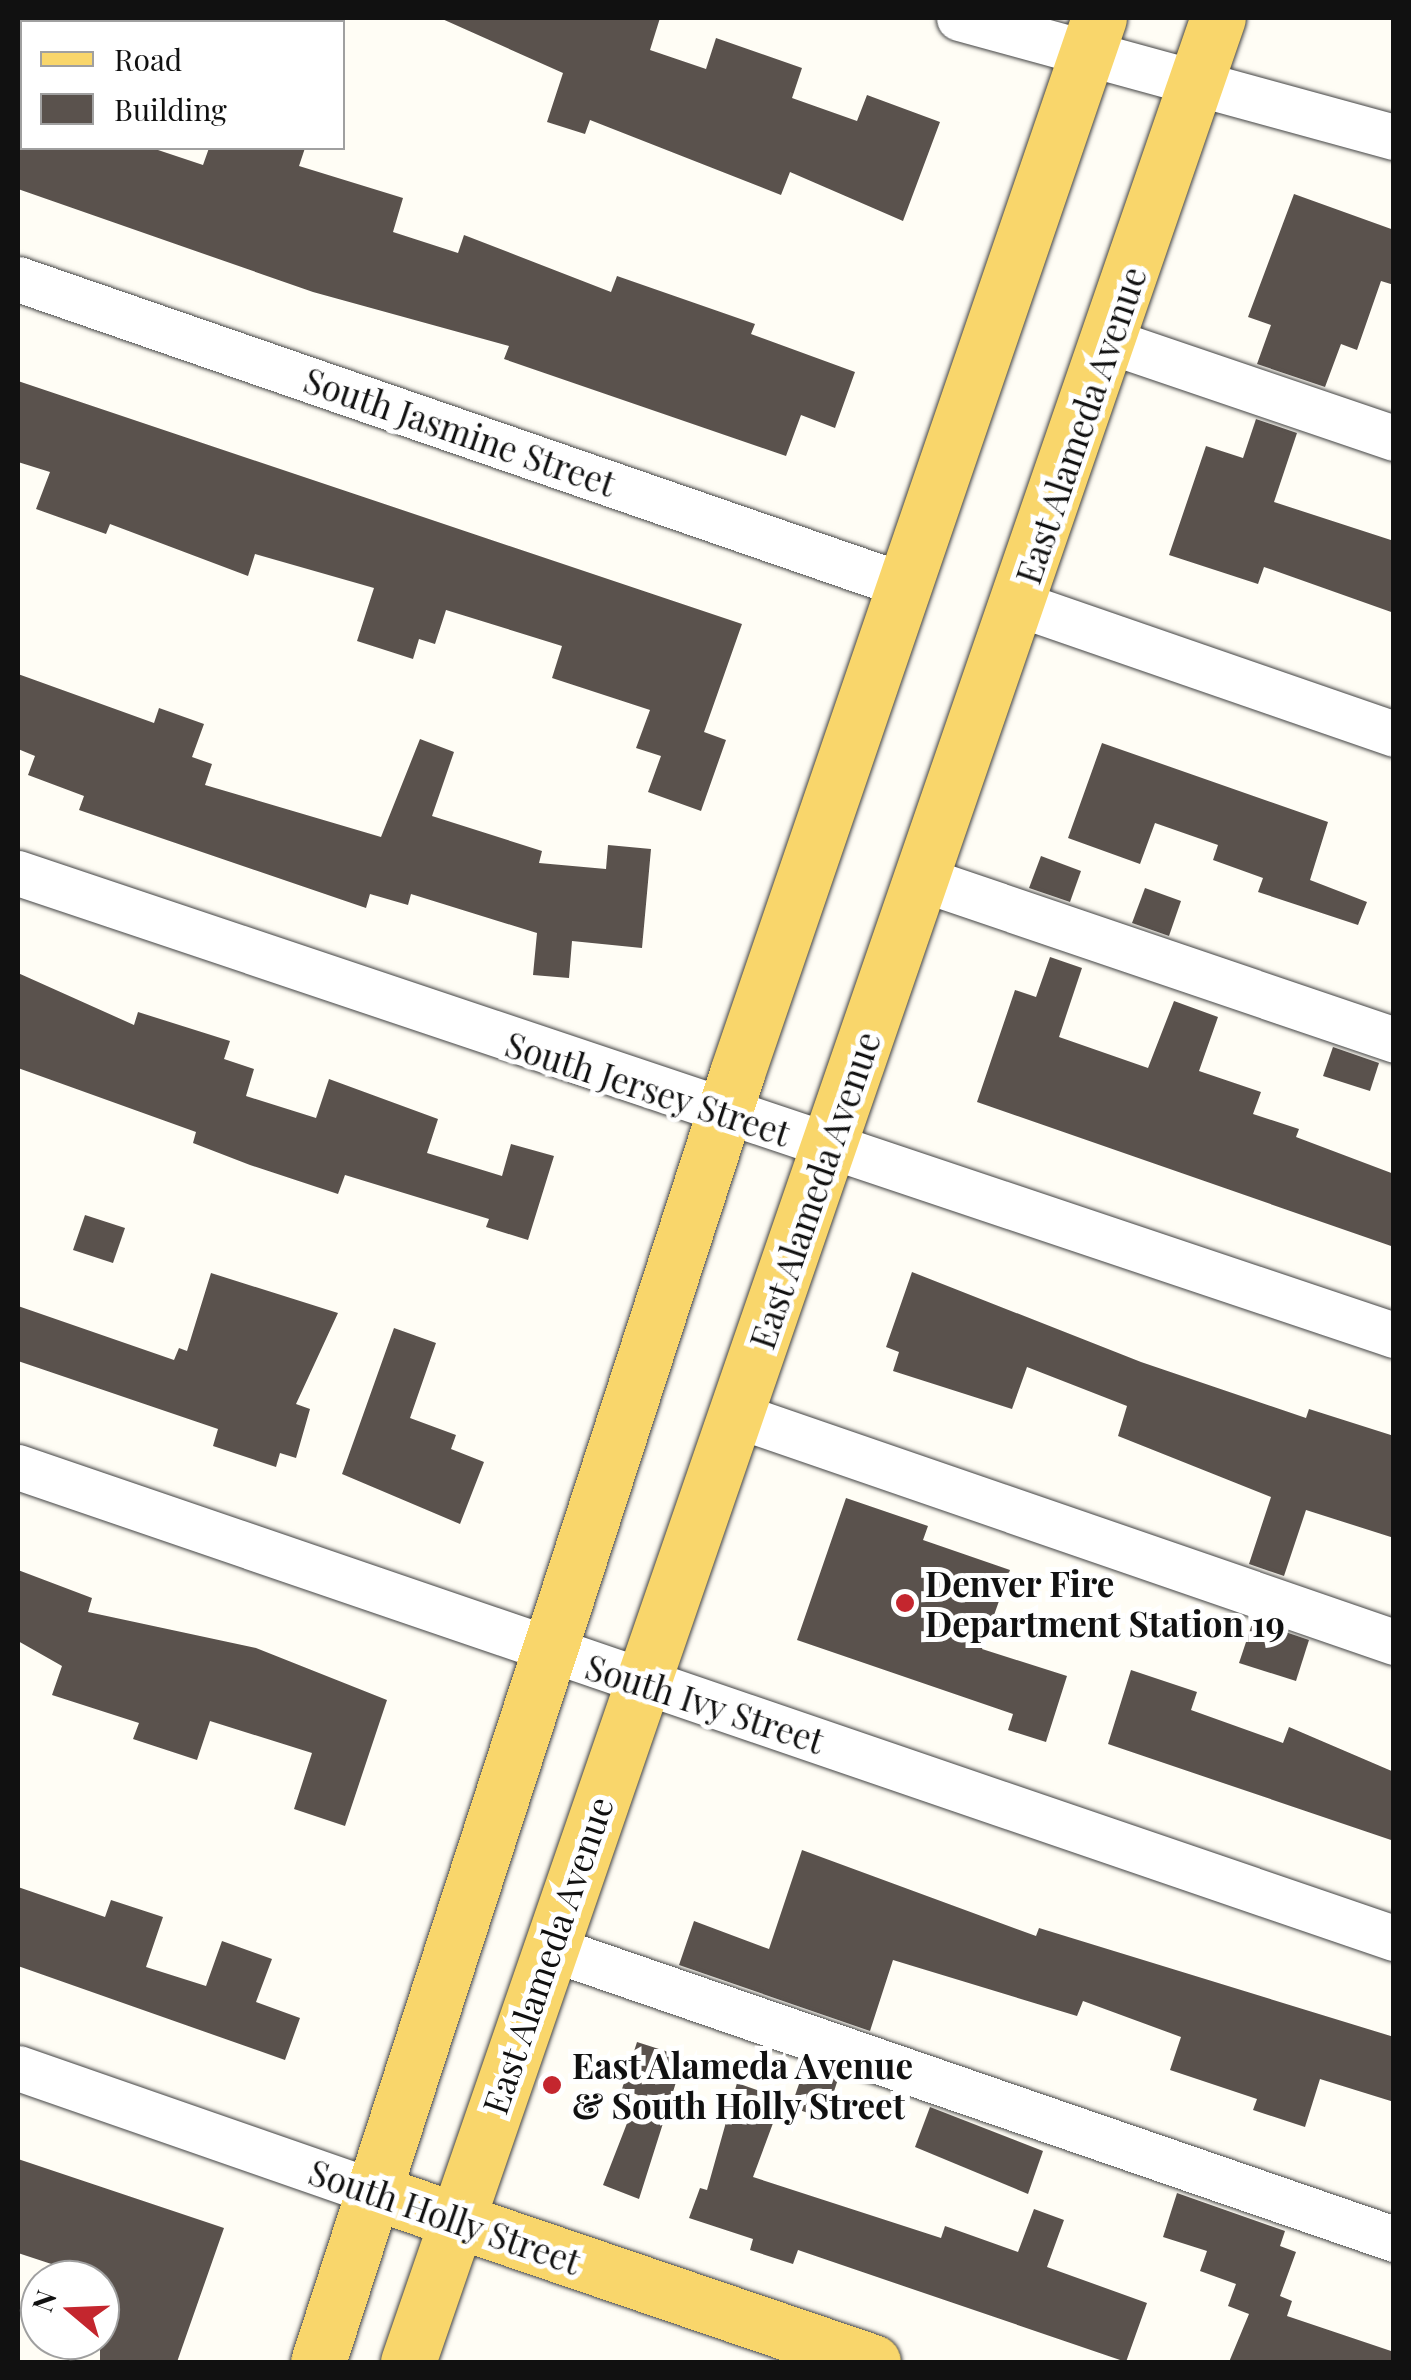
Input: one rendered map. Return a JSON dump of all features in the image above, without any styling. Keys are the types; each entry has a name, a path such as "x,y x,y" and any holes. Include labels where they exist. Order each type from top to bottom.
{"main road":[{"name":"East Alameda Avenue","path":"408,2362 454,2220 1019,604 1218,18"},
{"path":"318,2362 377,2194 722,1116 1093,33"},
{"name":"South Holly Street","path":"377,2194 873,2362"}],"street":[{"path":"959,18 1093,33 1197,78 1394,137"},
{"name":"South Jasmine Street","path":"18,279 903,584"},
{"path":"1109,341 1394,438"},
{"path":"1019,604 1394,734"},
{"name":"South Jersey Street","path":"18,873 722,1116 829,1146 1394,1335"},
{"path":"922,879 1394,1040"},
{"path":"736,1415 1394,1642"},
{"name":"South Ivy Street","path":"18,1467 641,1684 1394,1938"},
{"path":"550,1948 1394,2239"},
{"name":"South Holly Street","path":"18,2068 377,2194"}],"building":[{"path":"440,18 660,18 650,50 706,69 716,38 802,68 792,98 857,121 867,95 940,122 903,221 790,172 781,195 590,120 585,134 547,122 563,73"},
{"path":"18,148 158,150 203,165 208,150 304,150 299,166 403,198 393,232 458,253 464,235 611,292 617,276 755,324 751,334 855,372 835,428 801,415 786,456 504,359 509,346 313,292 18,189"},
{"path":"1294,194 1394,230 1394,285 1381,281 1357,350 1341,344 1325,387 1257,364 1271,325 1248,317"},
{"path":"18,381 742,624 704,732 726,740 701,811 648,792 661,756 636,748 650,710 552,678 562,646 446,610 435,644 419,639 413,659 357,641 374,588 255,554 248,576 110,524 106,534 36,509 50,472 18,462"},
{"path":"1256,419 1297,433 1274,502 1394,541 1394,613 1264,567 1258,584 1169,555 1206,446 1243,458"},
{"path":"18,674 154,723 159,708 204,724 192,757 212,764 205,785 381,837 420,739 454,752 432,816 542,851 539,863 606,869 608,845 651,849 642,948 572,941 569,978 533,975 537,933 411,894 408,905 370,894 366,908 79,810 84,796 28,775 35,756 18,749"},
{"path":"1102,743 1328,822 1310,880 1367,902 1358,925 1258,892 1263,878 1213,860 1218,845 1155,823 1140,864 1068,838"},
{"path":"1041,856 1081,871 1070,902 1029,888"},
{"path":"1145,888 1181,901 1169,936 1132,923"},
{"path":"1050,957 1082,968 1059,1037 1148,1068 1174,1001 1218,1017 1199,1071 1261,1092 1253,1114 1299,1129 1296,1137 1394,1174 1394,1247 977,1102 1015,990 1036,997"},
{"path":"18,973 134,1025 138,1012 230,1041 224,1059 254,1069 246,1096 316,1118 329,1079 438,1119 427,1153 502,1176 511,1144 554,1156 528,1240 486,1227 489,1219 345,1175 338,1194 250,1165 193,1143 196,1132 18,1068"},
{"path":"1333,1047 1379,1063 1370,1091 1323,1076"},
{"path":"85,1215 125,1228 113,1263 73,1250"},
{"path":"912,1272 1141,1362 1306,1418 1309,1409 1394,1436 1394,1538 1306,1510 1284,1576 1249,1564 1271,1497 1118,1436 1127,1406 1027,1367 1012,1409 893,1371 899,1352 886,1347"},
{"path":"211,1273 338,1313 296,1404 310,1409 296,1458 280,1453 276,1467 213,1446 218,1429 18,1361 18,1306 174,1360 179,1348 187,1351"},
{"path":"394,1328 436,1343 410,1418 456,1435 451,1449 484,1462 460,1524 342,1474"},
{"path":"846,1498 928,1526 923,1540 1010,1570 982,1649 1067,1676 1046,1742 1008,1730 1013,1714 797,1640"},
{"path":"18,1570 92,1598 88,1612 256,1648 387,1700 345,1826 294,1809 312,1753 210,1721 197,1760 133,1739 139,1723 52,1695 62,1666 18,1641"},
{"path":"1253,1621 1309,1640 1296,1681 1239,1663"},
{"path":"1131,1670 1197,1692 1191,1710 1283,1743 1289,1727 1394,1772 1394,1841 1108,1744"},
{"path":"802,1850 1036,1936 1039,1928 1394,2037 1394,2102 1320,2079 1305,2127 1253,2110 1257,2099 1170,2070 1181,2037 1083,2001 1077,2016 893,1960 870,2031 679,1965 694,1921 769,1949"},
{"path":"18,1887 105,1917 111,1900 163,1917 146,1967 206,1986 222,1941 272,1959 256,2002 300,2018 285,2060 18,1966"},
{"path":"637,2042 684,2057 639,2199 603,2185 638,2095 622,2089"},
{"path":"806,2064 839,2076 825,2119 791,2107"},
{"path":"737,2083 782,2099 753,2177 941,2238 945,2226 1018,2252 1034,2209 1064,2220 1047,2267 1147,2303 1126,2362 798,2250 793,2264 750,2250 753,2239 689,2218 700,2188 707,2190"},
{"path":"930,2107 1043,2151 1028,2194 915,2147"},
{"path":"18,2159 224,2228 177,2362 100,2362 120,2360 120,2260 39,2260 18,2253"},
{"path":"1177,2193 1285,2231 1280,2246 1296,2252 1280,2296 1292,2301 1287,2316 1394,2352 1394,2362 1229,2362 1249,2314 1228,2306 1236,2284 1200,2271 1207,2251 1163,2237"}],"place":[{"name":"Denver Fire Department Station 19","path":"905,1603"},
{"name":"East Alameda Avenue & South Holly Street","path":"552,2085"}]}
